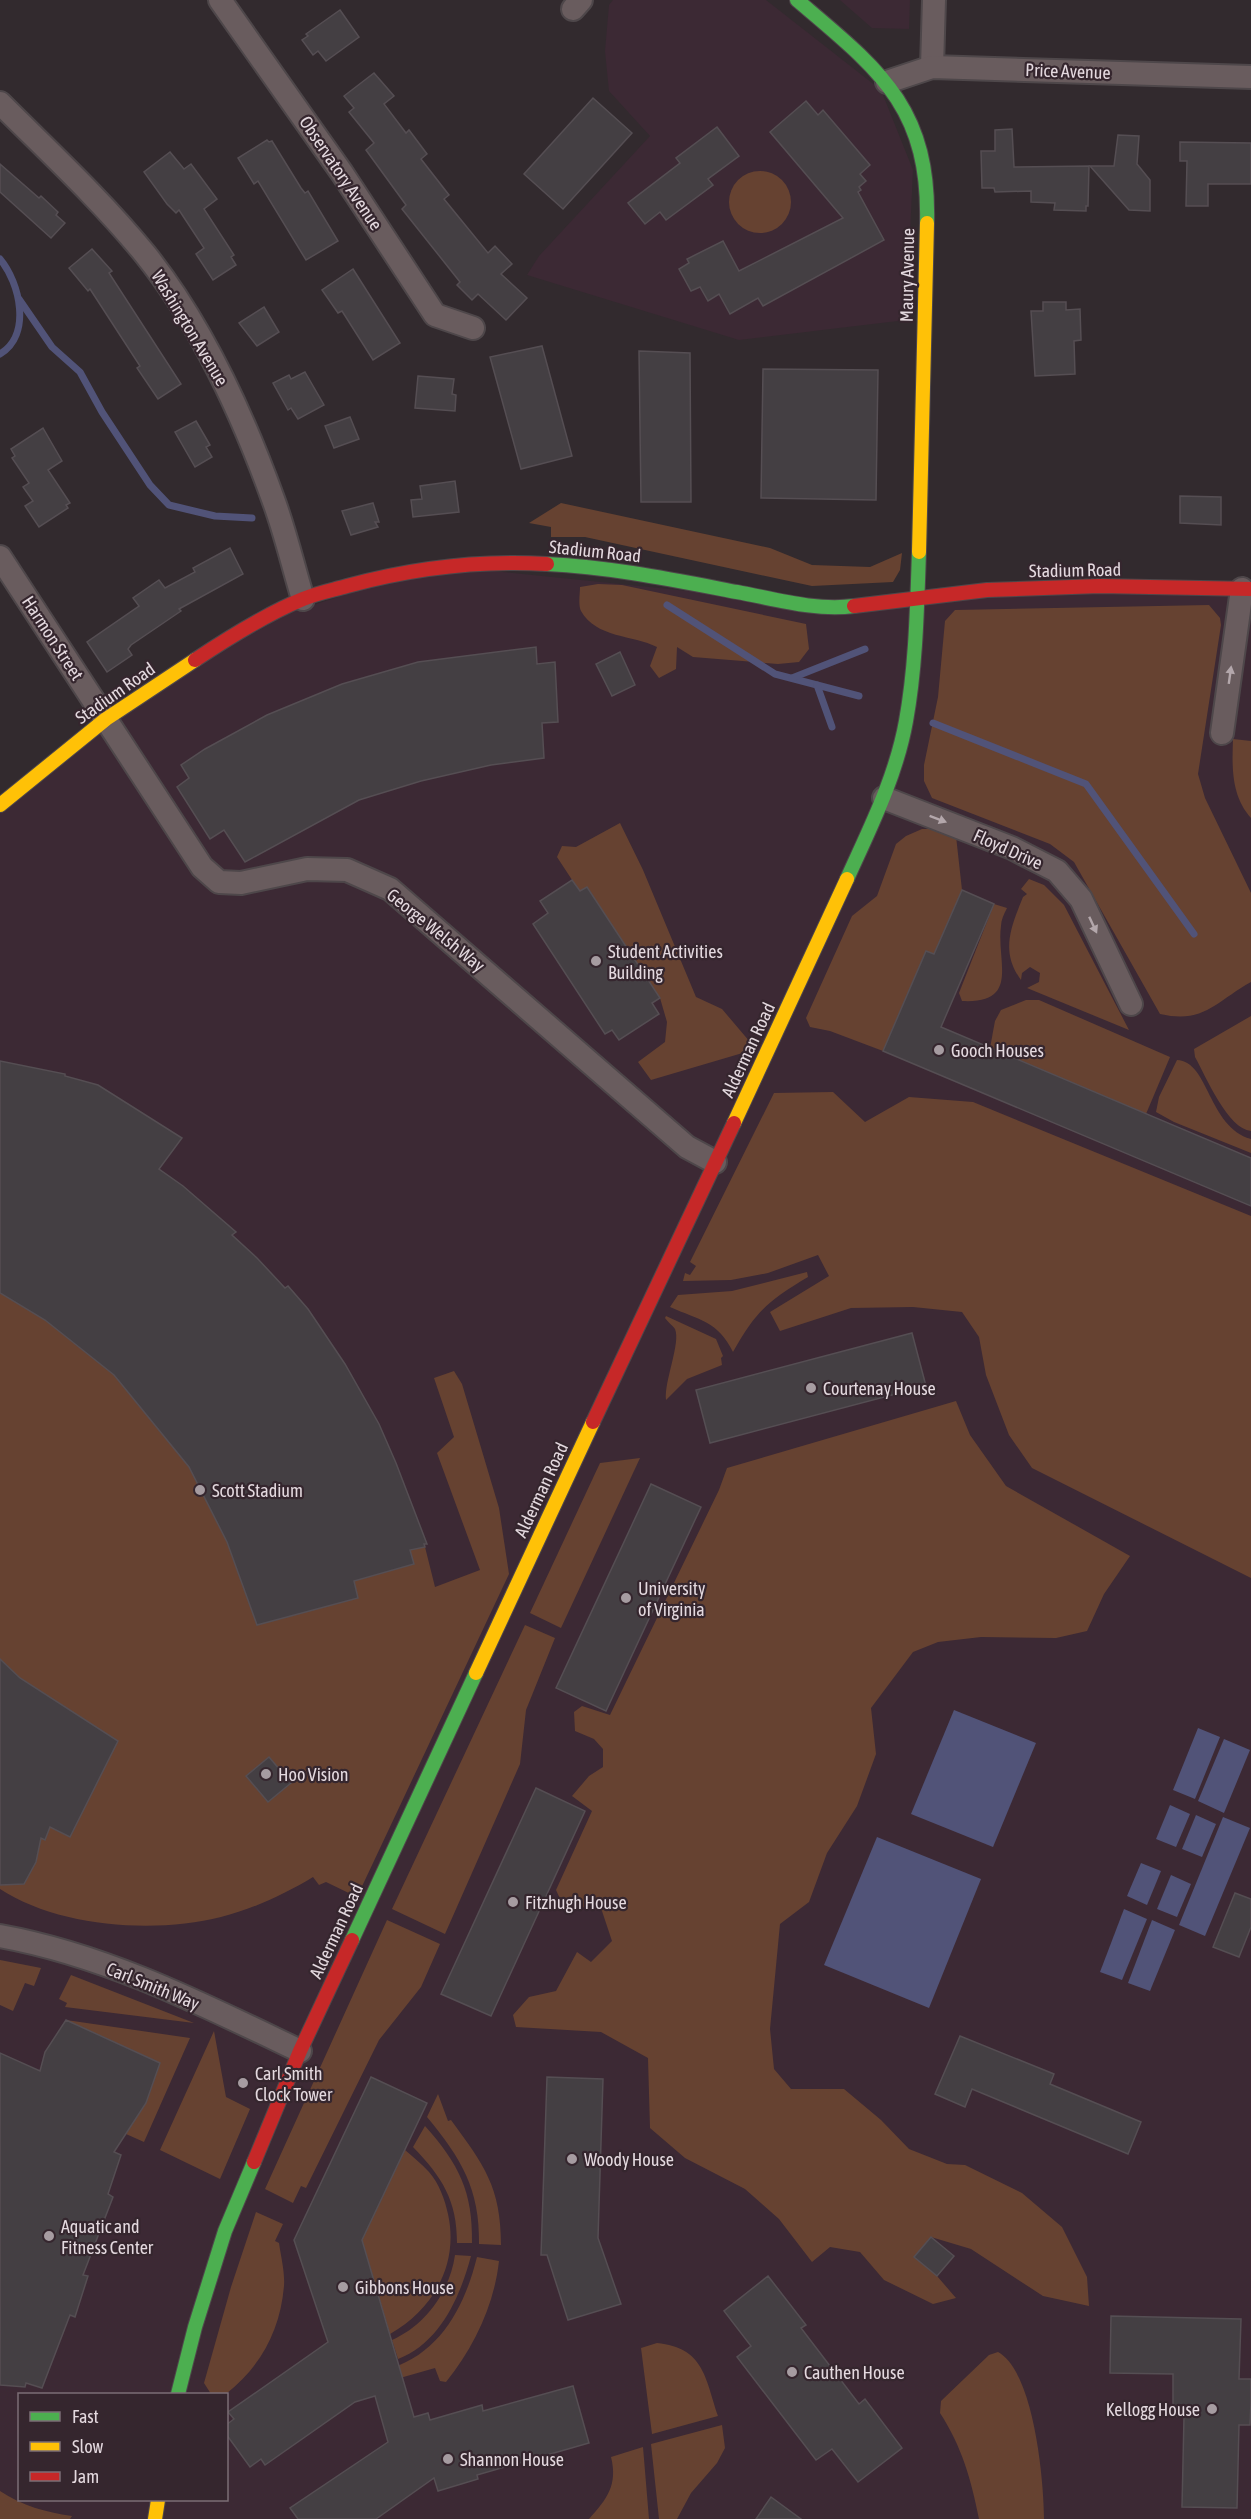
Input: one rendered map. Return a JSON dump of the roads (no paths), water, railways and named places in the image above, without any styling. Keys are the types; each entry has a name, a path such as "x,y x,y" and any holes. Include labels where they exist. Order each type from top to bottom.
{"main road":[{"name":"Maury Avenue","path":"797,0 887,82 910,122 925,180 927,210 917,598"},
{"name":"Stadium Road","path":"0,805 105,719 227,639 303,599 412,570 459,564 518,562 586,566 812,606 850,607 987,591 1088,587 1247,589"},
{"name":"Alderman Road","path":"178,2393 195,2327 225,2231 300,2051 774,1039 884,798 906,722 914,662 917,598"},
{"path":"155,2519 158,2501"}],"street":[{"name":"Observatory Avenue","path":"220,0 342,172 435,315 473,328"},
{"path":"932,66 934,0"},
{"name":"Price Avenue","path":"887,82 932,66 1251,77"},
{"name":"Washington Avenue","path":"0,103 83,186 145,255 205,345 238,411 274,501 303,599"},
{"name":"Harmon Street","path":"0,556 105,719"},
{"path":"1222,733 1247,589"},
{"name":"George Welsh Way","path":"105,719 202,867 219,882 242,883 307,869 347,870 390,890 687,1147 715,1162"},
{"name":"Floyd Drive","path":"884,798 1012,848 1057,870 1081,899 1131,1004"},
{"name":"Carl Smith Way","path":"0,1936 50,1948 154,1984 300,2051"}],"water":[{"path":"954,1710 1036,1743 993,1847 911,1814"},
{"path":"1198,1728 1220,1737 1195,1799 1173,1790"},
{"path":"1224,1739 1250,1750 1224,1813 1198,1801"},
{"path":"1170,1805 1190,1814 1176,1847 1156,1839"},
{"path":"1196,1815 1216,1824 1202,1857 1182,1849"},
{"path":"1223,1817 1250,1828 1205,1936 1179,1925"},
{"path":"877,1837 981,1879 929,2008 824,1965"},
{"path":"1141,1863 1161,1871 1147,1905 1127,1896"},
{"path":"1171,1875 1191,1884 1177,1917 1157,1909"},
{"path":"1124,1909 1147,1919 1122,1980 1100,1972"},
{"path":"1152,1920 1175,1930 1150,1991 1128,1983"}],"waterway":[{"path":"0,259 13,281 20,308 16,335 10,345 0,354"},
{"path":"19,299 52,347 80,372 102,412 150,485 169,505 215,516 252,518"},
{"path":"667,605 775,674 859,696"},
{"path":"792,678 865,649"},
{"path":"817,685 832,727"},
{"path":"933,723 1086,784 1194,934"}],"place":[{"name":"Student Activities Building","path":"596,961"},
{"name":"Gooch Houses","path":"939,1050"},
{"name":"Courtenay House","path":"811,1388"},
{"name":"Scott Stadium","path":"200,1490"},
{"name":"University of Virginia","path":"626,1598"},
{"name":"Hoo Vision","path":"266,1774"},
{"name":"Fitzhugh House","path":"513,1902"},
{"name":"Carl Smith Clock Tower","path":"243,2083"},
{"name":"Woody House","path":"572,2159"},
{"name":"Aquatic and Fitness Center","path":"49,2236"},
{"name":"Gibbons House","path":"343,2287"},
{"name":"Cauthen House","path":"792,2372"},
{"name":"Kellogg House","path":"1212,2409"},
{"name":"Shannon House","path":"448,2459"}]}
